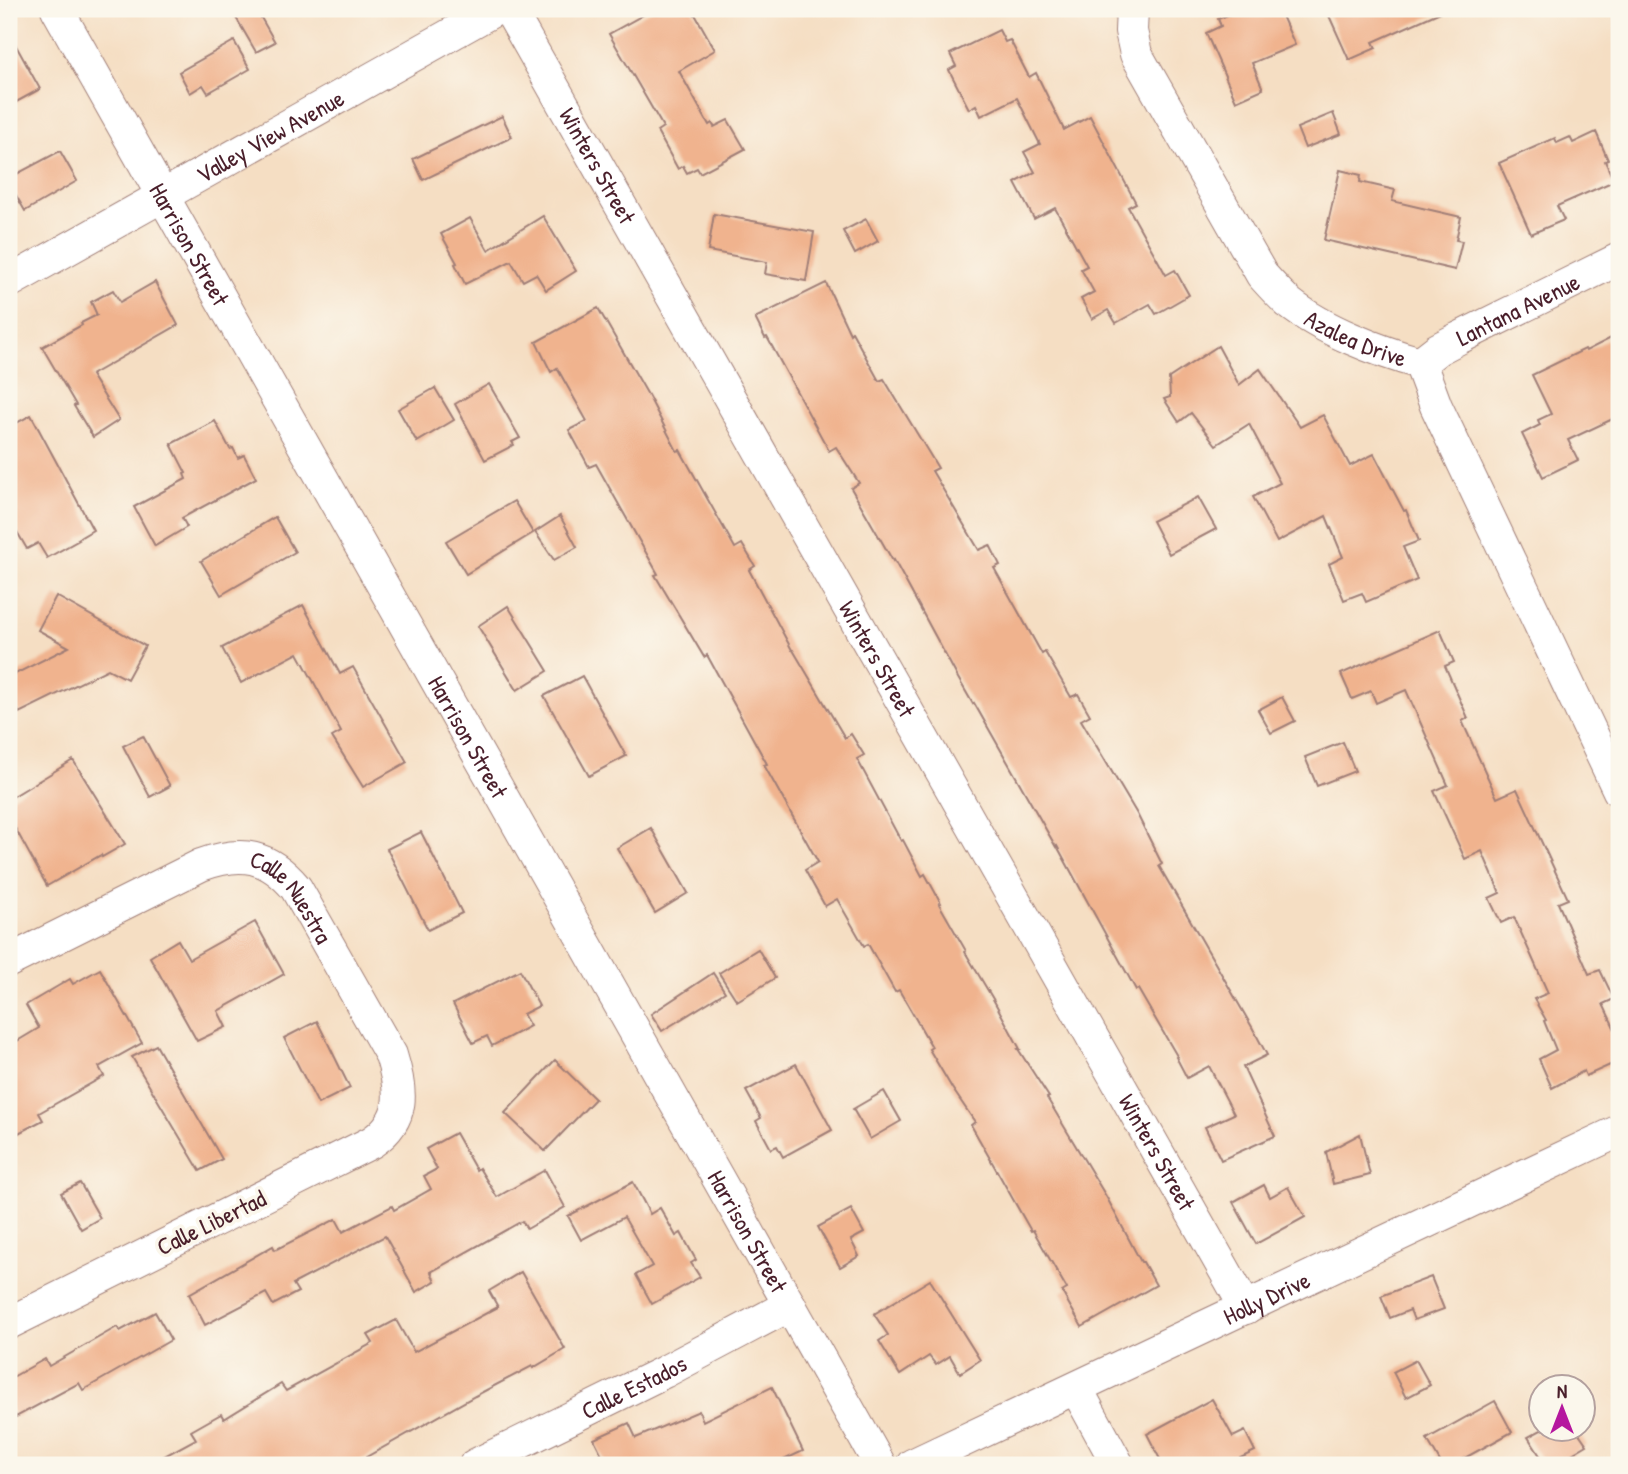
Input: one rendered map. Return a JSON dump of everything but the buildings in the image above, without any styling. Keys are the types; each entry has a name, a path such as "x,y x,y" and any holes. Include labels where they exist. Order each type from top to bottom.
{"street":[{"name":"Harrison Street","path":"57,9 880,1465"},
{"name":"Valley View Avenue","path":"9,282 496,9"},
{"name":"Winters Street","path":"509,9 1246,1308"},
{"name":"Azalea Drive","path":"1132,9 1131,31 1136,54 1262,275 1288,302 1326,326 1381,350 1420,363 1436,406 1619,791"},
{"name":"Lantana Avenue","path":"1420,363 1458,338 1619,259"},
{"name":"Calle Nuestra","path":"9,961 201,865 229,857 256,858 279,870 296,888 390,1055 397,1079 398,1106"},
{"name":"Calle Libertad","path":"9,1323 372,1142 390,1127 398,1106"},
{"name":"Holly Drive","path":"912,1465 1619,1131"},
{"name":"Calle Estados","path":"475,1465 664,1372 790,1305"},
{"path":"1076,1388 1118,1465"}]}
